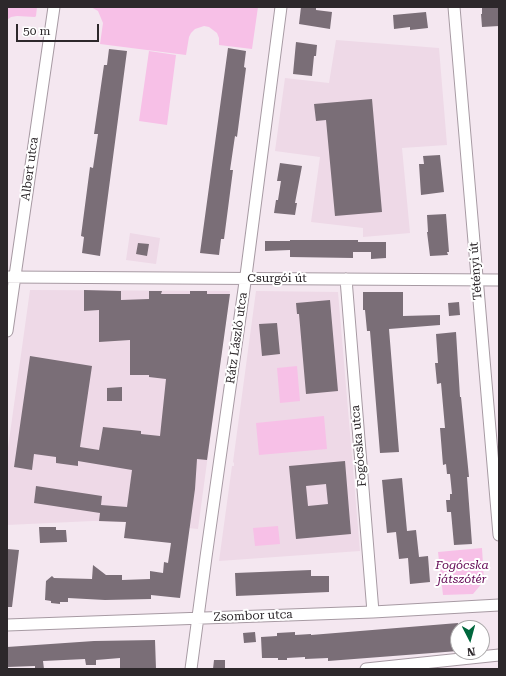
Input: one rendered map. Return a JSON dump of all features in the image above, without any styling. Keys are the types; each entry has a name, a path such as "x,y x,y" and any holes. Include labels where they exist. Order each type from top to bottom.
{"street":[{"name":"Albert utca","path":"7,331 11,277 54,7"},
{"name":"Rátz László utca","path":"191,669 246,278 281,7"},
{"name":"Tétényi út","path":"454,7 499,535"},
{"name":"Csurgói út","path":"11,277 499,280"},
{"name":"Fogócska utca","path":"346,279 373,612"},
{"name":"Zsombor utca","path":"7,625 373,612 499,605"},
{"path":"366,669 499,655"}],"shaded area":[{"path":"336,40 439,48 447,145 402,148 410,233 363,237 363,228 311,222 320,157 275,151 285,78 329,83"},
{"path":"130,233 160,238 156,264 126,260"},
{"path":"30,290 230,291 198,529 128,522 93,521 7,525 7,455"},
{"path":"256,291 338,292 360,551 219,561 232,466 234,466 233,462"}],"green space":[{"path":"7,7 37,7 36,16 17,16 11,17 7,20"},
{"path":"91,7 258,7 252,49 219,45 217,33 209,27 204,26 195,29 191,33 186,55 100,44 103,23 98,11"},
{"path":"149,51 176,55 167,125 139,121"},
{"path":"297,366 300,401 280,403 277,368"},
{"path":"324,416 327,449 259,455 256,423"},
{"path":"278,526 280,544 255,546 253,528"},
{"name":"Fogócska játszótér","path":"482,548 484,581 473,594 443,595 438,552"}],"building":[{"path":"301,7 316,7 316,10 332,12 330,29 299,24"},
{"path":"482,7 499,7 499,26 482,27"},
{"path":"426,12 428,28 410,30 410,27 394,29 393,15"},
{"path":"296,42 317,45 316,56 314,56 312,76 293,74"},
{"path":"228,48 246,51 244,67 246,68 237,137 235,136 230,170 233,170 224,239 221,239 219,255 200,253"},
{"path":"109,49 127,51 100,256 82,253 84,237 81,236 90,167 93,168 98,134 94,134 104,65 107,65"},
{"path":"372,99 382,212 335,216 326,120 316,121 314,104"},
{"path":"440,155 444,192 421,195 419,164 424,164 423,156"},
{"path":"280,163 302,166 295,203 297,203 295,215 274,213 281,181 277,181"},
{"path":"446,214 448,255 430,256 427,232 427,215"},
{"path":"358,240 358,242 386,242 386,258 371,259 371,252 353,252 353,258 290,257 290,250 265,251 265,241"},
{"path":"138,243 149,244 147,256 136,254"},
{"path":"84,290 121,291 121,300 149,299 149,291 162,291 161,294 190,294 190,291 207,291 207,294 230,294 207,460 197,459 195,489 180,598 151,595 151,599 105,600 68,598 68,602 60,602 60,604 51,603 51,601 45,600 46,581 52,576 54,578 92,579 93,565 106,575 122,575 122,580 150,579 150,571 163,573 164,562 168,563 171,543 124,538 126,522 99,521 100,513 34,503 36,486 102,496 101,505 127,507 132,470 78,461 78,466 56,463 56,457 34,454 32,470 14,467 30,356 92,366 80,447 99,450 103,427 141,431 141,434 160,436 166,379 149,377 149,375 130,375 130,340 99,342 99,310 84,311"},
{"path":"363,292 403,292 403,316 440,315 440,325 389,329 399,452 380,453 370,331 367,331 365,310 363,310"},
{"path":"330,300 338,391 306,394 299,314 297,314 296,303"},
{"path":"459,302 460,315 449,316 448,303"},
{"path":"277,323 280,354 262,356 259,324"},
{"path":"456,332 460,397 469,477 467,477 472,544 454,545 451,512 447,512 446,500 450,500 450,494 452,494 450,474 447,474 446,464 443,465 440,428 445,428 441,383 437,384 435,363 438,363 436,334"},
{"path":"122,387 122,401 107,401 107,388"},
{"path":"345,461 351,534 296,539 289,466","holes":["326,484 328,504 308,506 306,486"]},
{"path":"402,478 407,531 416,530 419,557 428,556 430,582 410,584 408,558 399,559 396,532 387,533 382,480"},
{"path":"39,527 56,527 56,530 66,530 67,542 40,543"},
{"path":"7,549 19,550 12,607 7,607"},
{"path":"311,570 311,576 329,576 329,592 236,596 235,573"},
{"path":"450,624 450,652 328,661 328,658 305,659 305,657 278,660 278,658 262,658 261,637 277,636 277,633 295,632 295,635"},
{"path":"255,632 256,642 244,643 243,633"},
{"path":"155,640 156,669 120,669 120,658 96,660 96,665 86,665 85,659 43,661 44,669 35,669 35,666 7,667 7,647 94,641"},
{"path":"214,660 225,660 225,669 213,669"}]}
